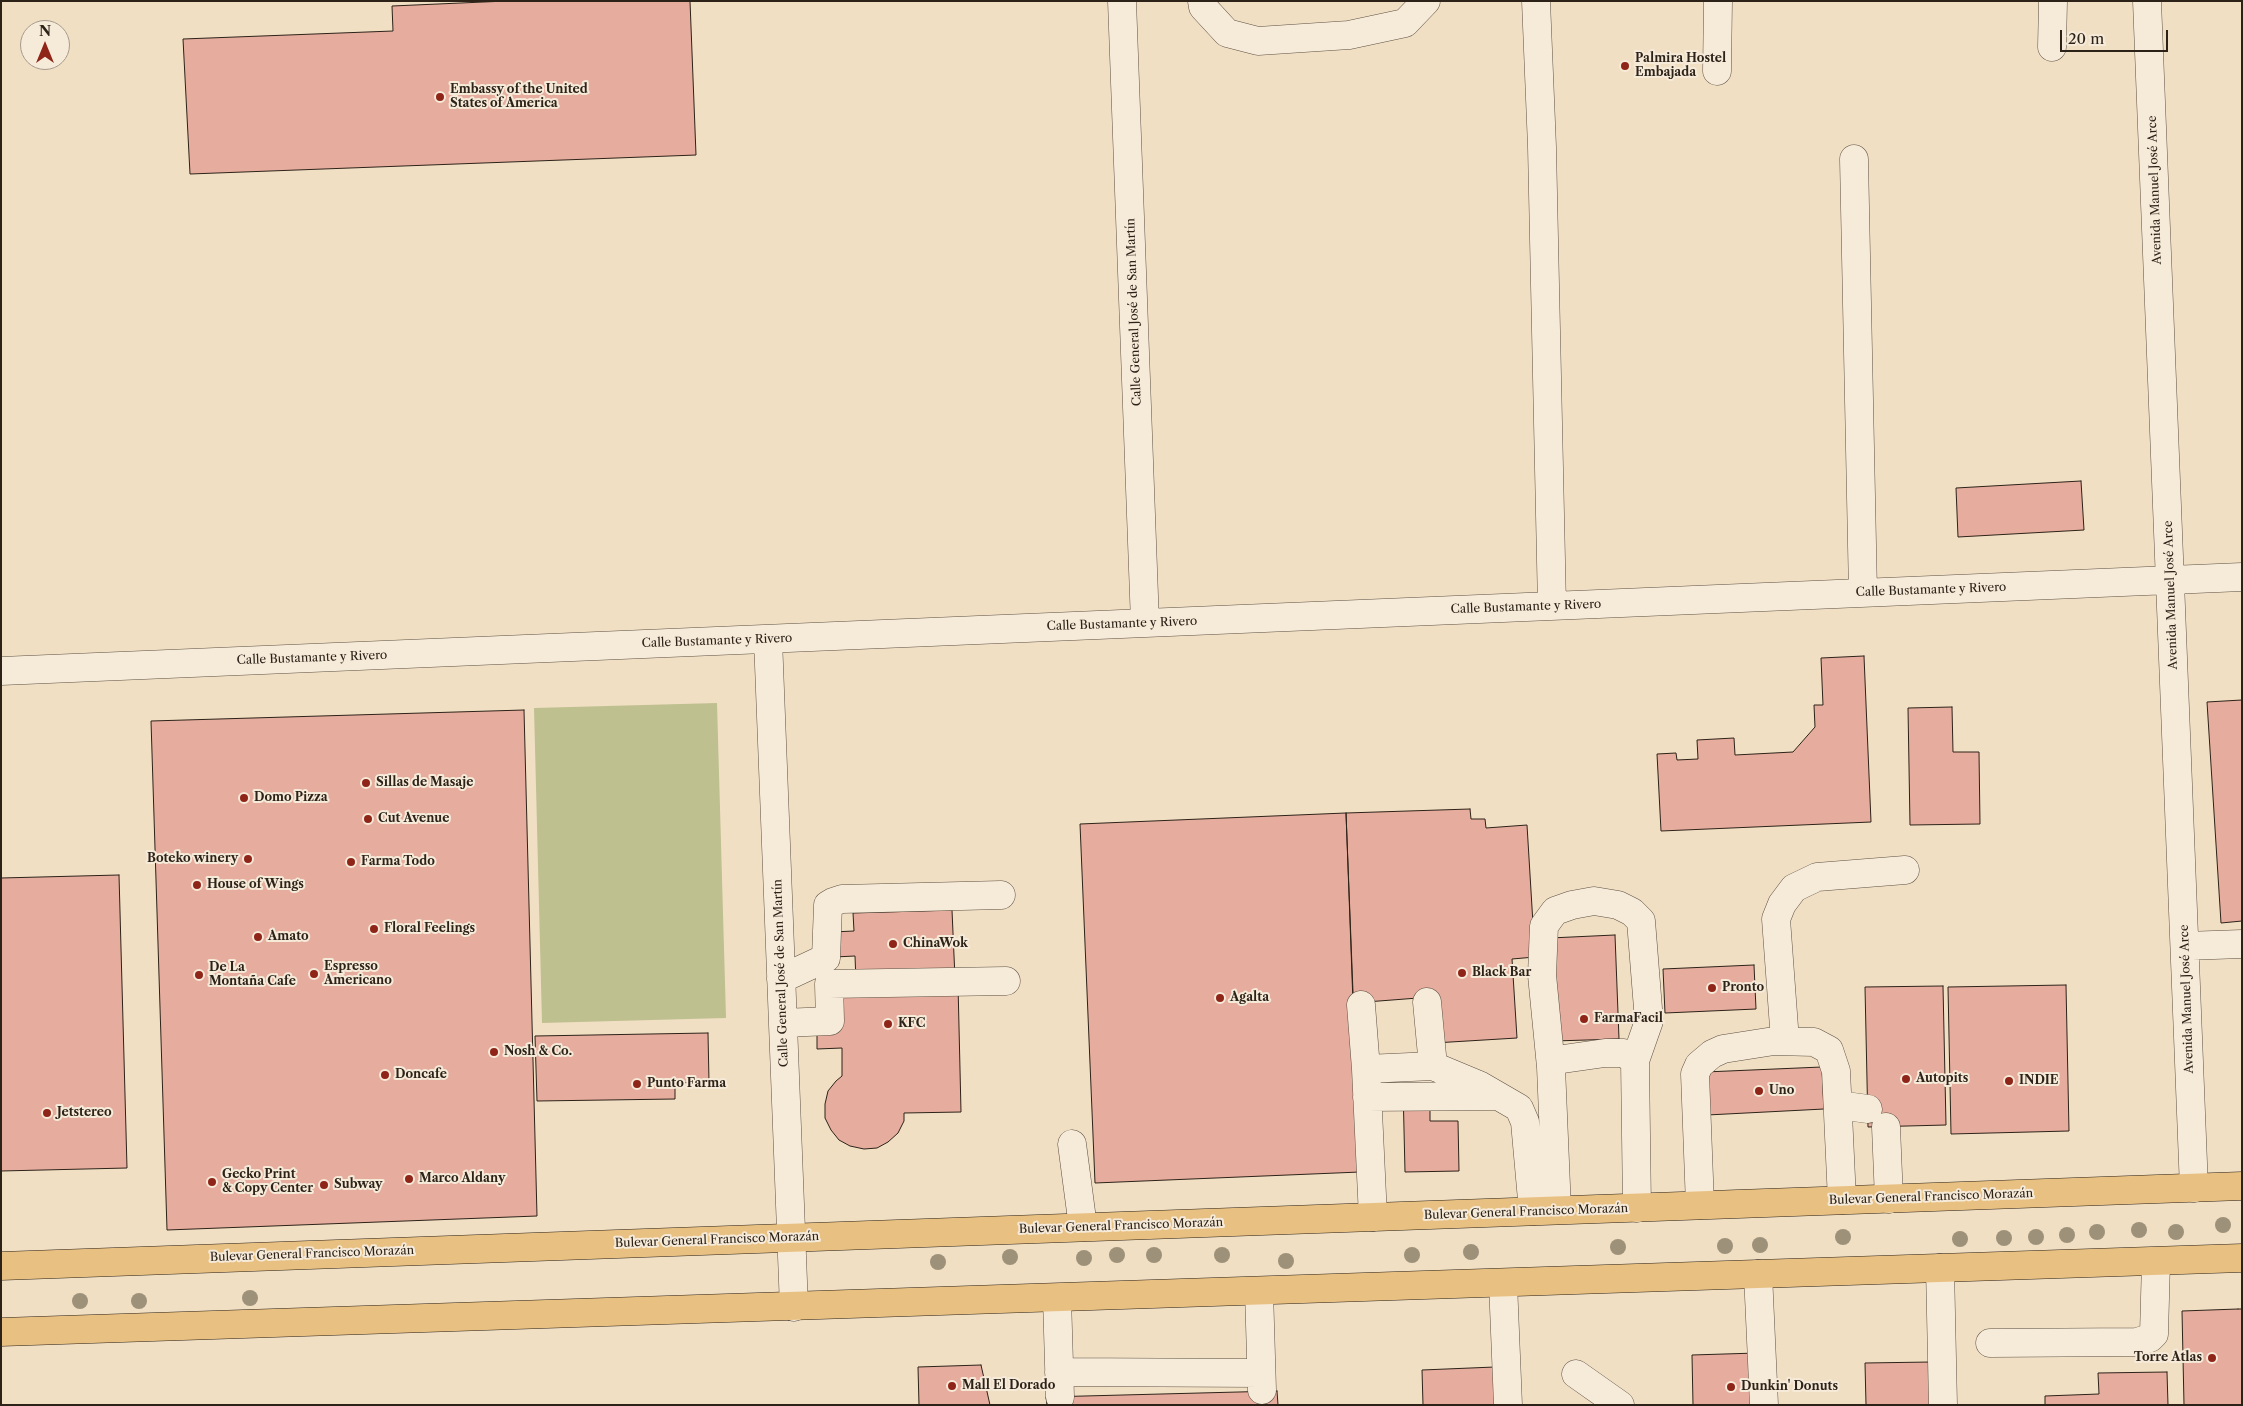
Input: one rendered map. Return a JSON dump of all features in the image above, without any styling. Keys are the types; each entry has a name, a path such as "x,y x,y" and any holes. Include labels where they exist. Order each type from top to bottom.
{"main road":[{"name":"Bulevar General Francisco Morazán","path":"1,1266 2242,1186"},
{"path":"1,1332 2242,1258"}],"street":[{"name":"Calle General José de San Martín","path":"1122,1 1145,623"},
{"path":"1202,1 1203,7 1227,33 1258,41 1349,35 1405,23 1426,1"},
{"path":"1536,1 1542,147 1552,606"},
{"path":"1717,71 1718,1"},
{"path":"2052,47 2053,1"},
{"name":"Avenida Manuel José Arce","path":"2148,1 2194,1188"},
{"path":"1854,159 1863,593"},
{"name":"Calle Bustamante y Rivero","path":"1,671 2242,577"},
{"name":"Calle General José de San Martín","path":"768,639 794,1306"},
{"path":"1785,1040 1776,927 1776,919 1782,904 1794,888 1817,877 1905,870"},
{"path":"781,979 826,958 828,905 833,902 842,899 1001,895"},
{"path":"1545,1211 1551,1067 1542,975 1544,926 1555,911 1572,905 1594,901 1618,905 1632,912 1641,921 1649,1021 1635,1062 1638,1208"},
{"path":"2185,946 2242,944"},
{"path":"783,1023 830,1021 829,984 1006,981"},
{"path":"1427,1002 1433,1066"},
{"path":"1361,1005 1373,1217"},
{"path":"1700,1206 1695,1074 1699,1065 1712,1054 1723,1049 1785,1040 1814,1042 1829,1050 1836,1071 1842,1200"},
{"path":"1551,1067 1556,1060 1605,1053 1624,1053 1635,1062"},
{"path":"1366,1069 1433,1066 1481,1086 1519,1108 1526,1122 1545,1211"},
{"path":"1367,1097 1497,1096"},
{"path":"1838,1105 1877,1118 1889,1199"},
{"path":"1072,1144 1083,1227"},
{"path":"1990,1343 2137,1342 2150,1338 2154,1334 2156,1262"},
{"path":"1940,1268 1943,1405"},
{"path":"1758,1274 1764,1405"},
{"path":"1503,1283 1508,1405"},
{"path":"1057,1298 1059,1384 1261,1382 1259,1291"},
{"path":"1576,1374 1620,1405"}],"green space":[{"path":"717,703 726,1018 542,1023 534,708"}],"building":[{"name":"Embassy of the United States of America","path":"507,1 690,1 696,155 190,174 183,39 393,31 392,6"},
{"path":"2081,481 2084,530 1958,537 1956,488"},
{"path":"1864,656 1871,822 1661,831 1657,754 1676,753 1677,760 1698,759 1697,740 1734,738 1735,755 1793,752 1815,727 1814,705 1823,705 1821,658"},
{"path":"2242,700 2242,921 2221,923 2207,702"},
{"path":"1952,707 1953,752 1979,752 1980,824 1910,825 1908,708"},
{"path":"524,710 537,1216 167,1230 151,721"},
{"path":"1470,809 1471,819 1485,819 1486,828 1527,825 1535,957 1512,959 1517,1038 1434,1043 1431,997 1353,1003 1346,813"},
{"name":"Agalta","path":"1346,813 1360,1172 1095,1183 1080,824"},
{"path":"119,875 127,1168 1,1171 1,878"},
{"name":"ChinaWok","path":"952,910 955,978 856,982 855,956 834,957 832,932 854,931 853,913"},
{"path":"1615,935 1619,1039 1554,1041 1550,938"},
{"path":"1754,965 1756,1009 1665,1013 1663,969"},
{"path":"958,984 961,1112 904,1113 904,1121 898,1133 888,1142 877,1148 864,1149 850,1146 839,1140 825,1118 825,1104 828,1091 842,1076 842,1048 817,1049 817,1029 841,987"},
{"path":"2066,985 2069,1131 1951,1134 1948,987"},
{"path":"1943,986 1946,1125 1868,1127 1865,987"},
{"path":"708,1033 709,1082 675,1083 675,1099 537,1101 535,1036"},
{"path":"1822,1067 1824,1109 1707,1115 1705,1072"},
{"path":"1403,1087 1430,1087 1430,1121 1458,1121 1459,1171 1405,1172"},
{"name":"Torre Atlas","path":"2242,1309 2242,1405 2184,1405 2182,1311"},
{"path":"1757,1353 1758,1405 1693,1405 1692,1355"},
{"path":"1931,1362 1933,1405 1866,1405 1865,1363"},
{"name":"Mall El Dorado","path":"981,1365 990,1405 919,1405 918,1367"},
{"path":"1495,1367 1497,1405 1423,1405 1422,1370"},
{"path":"2167,1372 2168,1405 2045,1405 2045,1396 2099,1394 2098,1373"},
{"path":"1277,1391 1278,1405 1047,1405 1046,1397"}],"place":[{"name":"Palmira Hostel Embajada","path":"1625,66"},
{"name":"Embassy of the United States of America","path":"440,97"},
{"name":"Sillas de Masaje","path":"366,783"},
{"name":"Domo Pizza","path":"244,798"},
{"name":"Cut Avenue","path":"368,819"},
{"name":"Boteko winery","path":"248,859"},
{"name":"Farma Todo","path":"351,862"},
{"name":"House of Wings","path":"197,885"},
{"name":"Floral Feelings","path":"374,929"},
{"name":"Amato","path":"258,937"},
{"name":"ChinaWok","path":"893,944"},
{"name":"Black Bar","path":"1462,973"},
{"name":"Espresso Americano","path":"314,974"},
{"name":"De La Montaña Cafe","path":"199,975"},
{"name":"Pronto","path":"1712,988"},
{"name":"Agalta","path":"1220,998"},
{"name":"FarmaFacil","path":"1584,1019"},
{"name":"KFC","path":"888,1024"},
{"name":"Nosh & Co.","path":"494,1052"},
{"name":"Doncafe","path":"385,1075"},
{"name":"Autopits","path":"1906,1079"},
{"name":"INDIE","path":"2009,1081"},
{"name":"Punto Farma","path":"637,1084"},
{"name":"Uno","path":"1759,1091"},
{"name":"Jetstereo","path":"47,1113"},
{"name":"Marco Aldany","path":"409,1179"},
{"name":"Gecko Print & Copy Center","path":"212,1182"},
{"name":"Subway","path":"324,1185"},
{"name":"Torre Atlas","path":"2212,1358"},
{"name":"Mall El Dorado","path":"952,1386"},
{"name":"Dunkin' Donuts","path":"1731,1387"}]}
